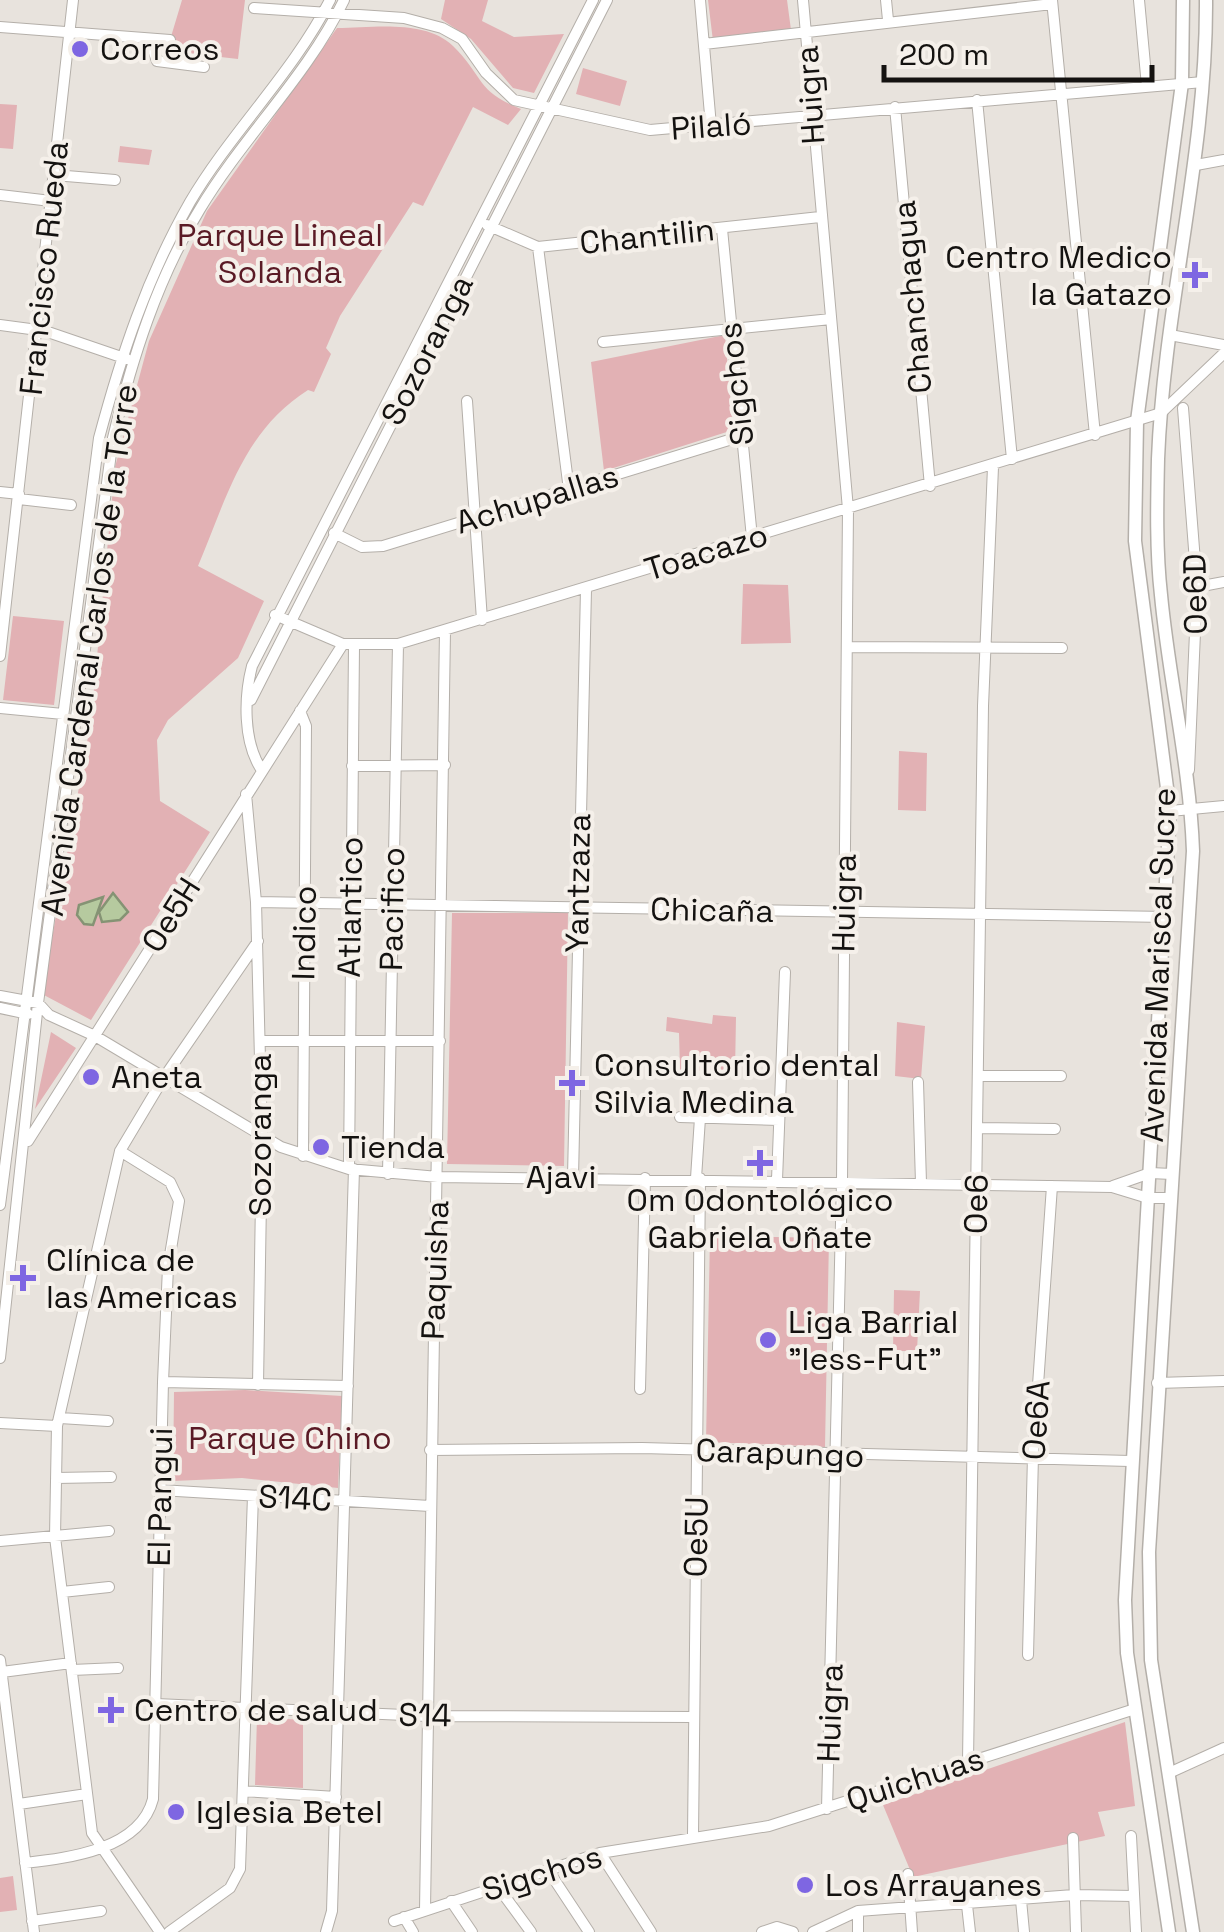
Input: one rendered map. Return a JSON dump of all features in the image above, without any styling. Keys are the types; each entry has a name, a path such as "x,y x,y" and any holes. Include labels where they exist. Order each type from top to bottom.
{"main road":[{"name":"Avenida Mariscal Sucre","path":"1169,1932 1134,1708 1124,1600 1167,917 1170,811 1134,541 1137,421 1182,83 1184,0"},
{"name":"Avenida Mariscal Sucre","path":"1193,1932 1151,1660 1149,1552 1193,851 1188,781 1160,595 1161,414 1196,165 1206,0"}],"street":[{"name":"Francisco Rueda","path":"0,656 73,0"},
{"name":"Avenida Cardenal Carlos de la Torre","path":"0,1358 3,1309 43,1016 38,1003 127,358 200,208 344,0"},
{"name":"Sozoranga","path":"262,770 248,738 247,686 252,666 485,224 550,111 586,27 593,0"},
{"name":"Sozoranga","path":"250,701 485,224 537,107 607,0"},
{"path":"700,0 711,126"},
{"name":"Huigra","path":"803,0 848,509 842,1180 827,1809"},
{"path":"886,0 888,20"},
{"path":"1138,0 1147,86"},
{"path":"704,44 970,6 1052,2 1095,435"},
{"name":"Avenida Cardenal Carlos de la Torre","path":"0,1205 100,438 160,261 191,201 328,5"},
{"name":"Pilaló","path":"254,8 328,5 338,13 404,18 442,28 462,38 506,95 550,111 648,130 1203,82"},
{"path":"0,27 170,40"},
{"path":"150,41 158,61 204,66"},
{"path":"977,100 1012,460"},
{"name":"Chanchagua","path":"895,108 930,486"},
{"path":"1196,165 1224,160"},
{"path":"54,175 115,180"},
{"path":"0,195 51,201"},
{"name":"Chantilin","path":"485,224 538,247 820,217"},
{"name":"Sigchos","path":"722,229 752,538"},
{"path":"538,247 569,490"},
{"path":"603,342 831,319"},
{"path":"0,325 38,329 127,358"},
{"path":"1170,334 1224,345"},
{"path":"1161,414 1224,353"},
{"path":"466,401 482,620"},
{"name":"Oe6D","path":"1183,408 1197,587 1188,781"},
{"name":"Toacazo","path":"276,616 349,645 398,644 1161,414"},
{"name":"Achupallas","path":"334,533 372,548 742,436"},
{"name":"Oe6","path":"968,1762 970,1458 993,467"},
{"path":"0,492 71,505"},
{"path":"0,538 14,539"},
{"path":"1197,587 1224,582"},
{"name":"Yantzaza","path":"574,1176 586,589"},
{"name":"Paquisha","path":"425,1910 430,1450 444,906 445,631"},
{"name":"Pacifico","path":"388,1174 398,644"},
{"path":"246,794 349,645"},
{"name":"Atlantico","path":"326,1932 332,1912 348,1386 351,1169 347,1042 352,766 349,645"},
{"path":"849,648 1062,648"},
{"path":"0,708 64,714"},
{"name":"Indico","path":"300,711 306,726 303,1156"},
{"path":"352,766 445,765"},
{"name":"Sozoranga","path":"246,794 258,941 262,1138 258,1385"},
{"name":"Oe5H","path":"25,1147 246,794"},
{"path":"1170,811 1224,806"},
{"name":"Chicaña","path":"256,902 1167,917"},
{"path":"160,1932 101,1852 92,1833 55,1538 59,1422 120,1152 163,1079 258,941"},
{"path":"778,1180 784,972"},
{"path":"0,996 38,1003"},
{"name":"Ajavi","path":"0,1008 43,1016 94,1036 262,1138 303,1156 351,1169 438,1177 1112,1186 1148,1198 1171,1198"},
{"path":"260,1041 440,1041"},
{"path":"978,1076 1060,1076"},
{"path":"918,1082 920,1184"},
{"path":"680,1117 779,1120"},
{"name":"Oe5U","path":"693,1836 700,1118"},
{"path":"978,1128 1055,1130"},
{"name":"El Pangui","path":"101,1852 151,1806 168,1267 178,1193 170,1182 120,1152"},
{"name":"Ajavi","path":"1112,1186 1150,1173 1172,1174"},
{"path":"640,1389 645,1178"},
{"name":"Oe6A","path":"1028,1655 1032,1456 1052,1186"},
{"path":"1157,1383 1224,1381"},
{"path":"163,1382 348,1386"},
{"path":"0,1422 108,1421"},
{"name":"Carapungo","path":"430,1450 697,1450 1130,1461"},
{"path":"56,1478 110,1477"},
{"name":"S14C","path":"160,1490 430,1506"},
{"path":"169,1932 236,1880 244,1791 253,1496"},
{"path":"0,1541 109,1531"},
{"path":"62,1592 109,1586"},
{"path":"101,1911 33,1926 2,1702 1,1666 118,1668"},
{"name":"S14","path":"156,1704 427,1716 694,1717"},
{"name":"Quichuas","path":"693,1836 769,1826 1134,1708"},
{"path":"1169,1773 1224,1748"},
{"path":"244,1791 336,1796"},
{"path":"19,1804 87,1794"},
{"name":"Sigchos","path":"413,1932 399,1919 600,1853 693,1836"},
{"path":"1131,1836 1136,1932"},
{"path":"1072,1838 1076,1932"},
{"path":"26,1863 101,1852"},
{"path":"600,1853 650,1932"},
{"path":"548,1870 589,1932"},
{"path":"908,1874 912,1932"},
{"path":"498,1886 532,1932"},
{"path":"814,1932 858,1911 1074,1895 1134,1896"},
{"path":"1021,1900 1024,1932"},
{"path":"451,1902 472,1932"},
{"path":"967,1905 970,1932"},
{"path":"858,1911 858,1932"},
{"path":"762,1932 777,1927 794,1932"}],"green space":[{"path":"182,0 245,0 238,59 177,52 170,40"},
{"path":"445,0 488,0 482,21 514,37 564,34 534,93 513,88 471,39 441,19"},
{"path":"708,0 787,0 791,30 713,41"},
{"name":"Parque Lineal Solanda","path":"337,28 413,28 441,37 463,57 487,89 521,109 508,125 473,107 423,206 413,202 340,316 326,348 331,354 314,392 308,390 267,426 228,492 198,566 264,601 238,658 168,720 157,740 160,801 210,832 91,1020 42,994 91,720 115,467 149,341 207,211"},
{"path":"583,68 627,81 620,106 576,94"},
{"path":"0,104 17,105 13,149 0,148"},
{"path":"120,146 152,150 149,165 118,162"},
{"path":"725,335 733,430 604,471 591,362"},
{"path":"743,584 788,585 791,643 741,644"},
{"path":"13,616 64,621 54,705 3,700"},
{"path":"899,751 927,753 926,811 898,810"},
{"path":"452,913 568,913 564,1166 447,1164"},
{"path":"713,1015 736,1017 735,1072 680,1070 679,1033 666,1031 667,1017 712,1024"},
{"path":"897,1022 925,1026 921,1079 895,1076"},
{"path":"51,1032 76,1048 35,1109"},
{"name":"Liga Barrial \"Iess-Fut\"","path":"710,1236 829,1238 825,1447 706,1442"},
{"path":"894,1290 920,1291 917,1351 893,1351"},
{"name":"Parque Chino","path":"245,1390 342,1396 338,1488 242,1478 173,1481 174,1392"},
{"path":"257,1717 303,1720 303,1788 255,1785"},
{"path":"1125,1722 1135,1806 1098,1812 1105,1836 913,1877 883,1805"},
{"path":"13,1876 17,1910 0,1912 0,1878"}],"shaded area":[{"path":"113,893 128,912 120,920 102,922 99,912"},
{"path":"103,897 93,925 84,924 77,915 79,905"}],"place":[{"name":"Correos","path":"80,49"},
{"name":"Centro Medico la Gatazo","path":"1195,275"},
{"name":"Aneta","path":"91,1077"},
{"name":"Consultorio dental Silvia Medina","path":"572,1083"},
{"name":"Tienda","path":"321,1147"},
{"name":"Om Odontológico Gabriela Oñate","path":"760,1163"},
{"name":"Clínica de las Americas","path":"23,1278"},
{"name":"Liga Barrial \"Iess-Fut\"","path":"768,1340"},
{"name":"Centro de salud","path":"111,1710"},
{"name":"Iglesia Betel","path":"176,1812"},
{"name":"Los Arrayanes","path":"805,1885"}]}
